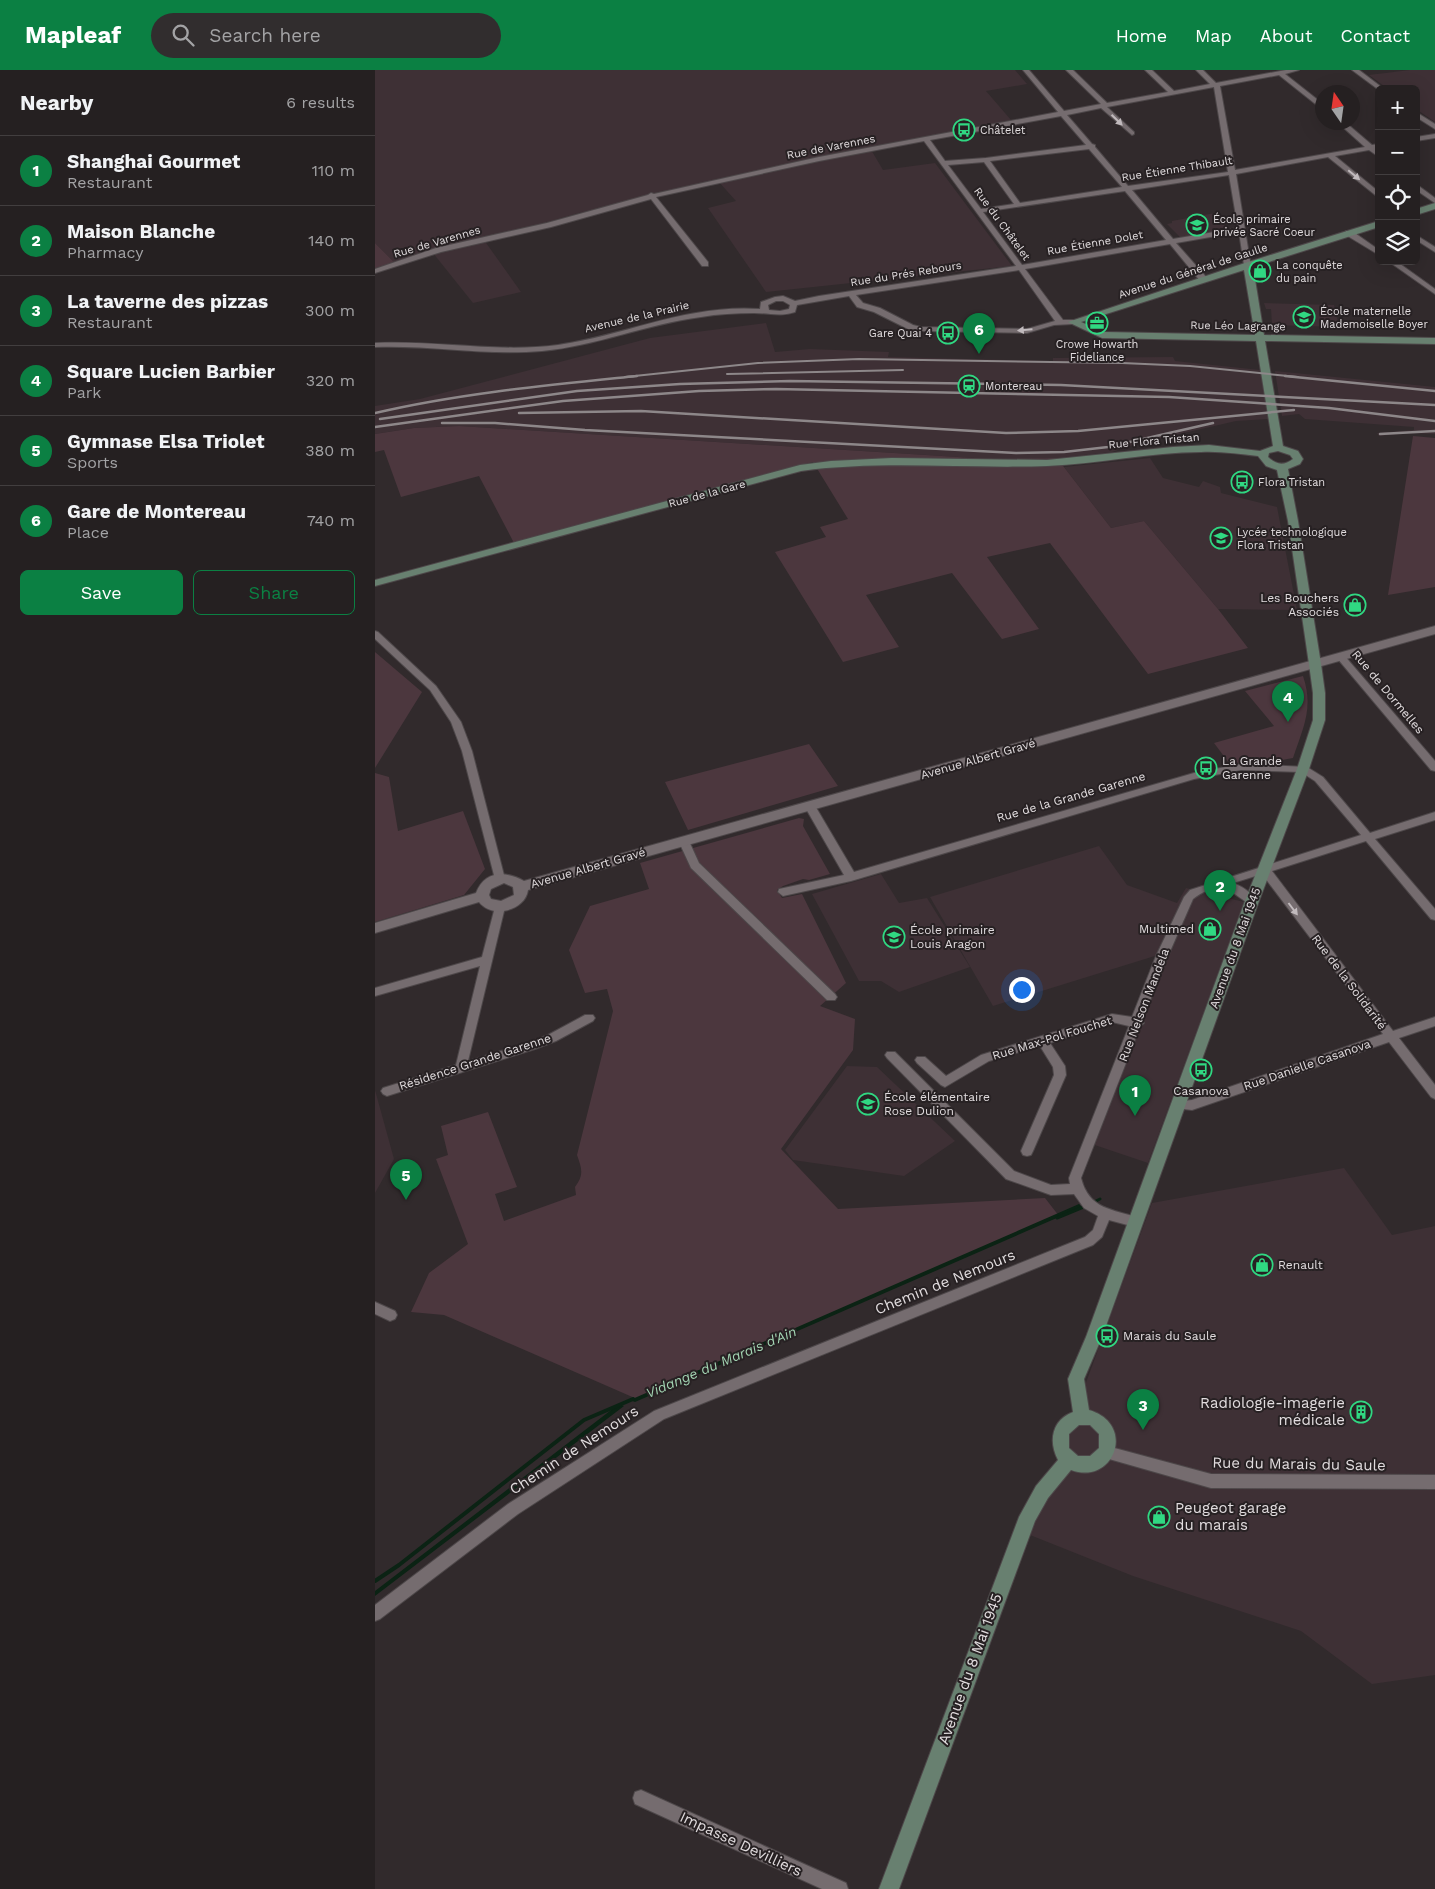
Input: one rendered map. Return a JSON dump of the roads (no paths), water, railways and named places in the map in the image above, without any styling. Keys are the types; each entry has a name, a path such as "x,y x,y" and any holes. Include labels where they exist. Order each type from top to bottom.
{"main road":[{"path":"1420,211 1435,206"},
{"name":"Avenue du Général de Gaulle","path":"1073,322 1375,225"},
{"path":"1248,265 1279,448"},
{"name":"Rue Léo Lagrange","path":"1073,322 1102,335 1435,341"},
{"name":"Rue Flora Tristan","path":"1047,463 1191,448 1263,454"},
{"path":"1279,448 1294,453 1297,459 1293,465 1283,467 1267,463 1263,454 1269,449 1279,448"},
{"name":"Rue de la Gare","path":"375,583 800,468 825,464 922,460 987,464 1047,463"},
{"name":"Avenue du 8 Mai 1945","path":"1082,1418 1076,1379 1094,1337 1252,901 1303,769 1319,720 1319,692 1283,467"},
{"path":"1082,1418 1096,1422 1102,1426 1109,1439 1107,1452 1103,1458 1090,1464 1075,1463 1069,1459 1060,1447 1060,1434 1068,1423 1082,1418"},
{"name":"Avenue du 8 Mai 1945","path":"889,1889 1028,1517 1042,1492 1069,1459"}],"street":[{"path":"1027,70 1129,188 1204,280"},
{"path":"1069,70 1132,133"},
{"path":"1148,70 1172,92"},
{"path":"1199,70 1214,84 1219,92 1248,265"},
{"name":"Rue de Varennes","path":"377,271 439,250 549,225 651,195 766,170 1296,70"},
{"path":"1355,70 1376,85"},
{"path":"1281,74 1315,102"},
{"path":"1420,117 1435,127"},
{"path":"1349,130 1375,152"},
{"path":"1420,138 1435,136"},
{"name":"Rue du Châtelet","path":"926,139 1060,322"},
{"path":"944,163 986,160 1093,146"},
{"name":"Rue Étienne Thibault","path":"979,211 1232,173 1375,147"},
{"path":"1329,155 1375,193"},
{"path":"986,160 1018,205"},
{"path":"1420,189 1435,201"},
{"path":"651,195 705,264"},
{"name":"Rue Étienne Dolet","path":"1021,268 1242,229"},
{"path":"1349,233 1375,250"},
{"path":"1420,240 1435,250"},
{"path":"1397,265 1435,292"},
{"name":"Rue du Prés Rebours","path":"794,304 1021,268"},
{"path":"853,296 860,305 921,329 1027,331 1060,322 1073,322"},
{"path":"781,298 794,304 792,310 784,313 774,314 765,307 770,300 781,298"},
{"name":"Avenue de la Prairie","path":"375,345 400,344 516,350 547,349 658,322 765,307"},
{"name":"Avenue Albert Gravé","path":"521,887 1435,630"},
{"path":"375,634 433,688 456,722 467,751 500,879"},
{"name":"Rue de Dormelles","path":"1340,656 1435,768"},
{"name":"Rue de la Grande Garenne","path":"783,892 851,877 1194,776 1241,767 1303,769"},
{"path":"1303,769 1319,779 1435,916"},
{"path":"810,807 851,877"},
{"name":"Rue Nelson Mandela","path":"1076,1189 1075,1178 1163,956 1189,897 1194,893 1218,884 1435,816"},
{"path":"685,842 695,865 831,997"},
{"name":"Rue de la Solidarité","path":"1264,869 1435,1094"},
{"path":"500,879 511,879 521,887 522,892 517,900 500,906 488,904 483,896 485,887 500,879"},
{"path":"1218,884 1235,887 1252,901"},
{"path":"375,928 483,896"},
{"path":"461,1067 500,906"},
{"path":"375,992 486,960"},
{"name":"Résidence Grande Garenne","path":"387,1091 552,1038 589,1018"},
{"name":"Rue Max-Pol Fouchet","path":"921,1060 945,1082 985,1058 1112,1018 1137,1023"},
{"name":"Rue Danielle Casanova","path":"1179,1105 1192,1105 1435,1021"},
{"path":"1027,1151 1059,1075 1059,1066 1043,1041"},
{"path":"891,1055 1010,1174 1051,1190 1076,1189 1087,1205 1105,1213 1135,1222"},
{"name":"Chemin de Nemours","path":"375,1614 513,1509 659,1415 1089,1241 1098,1233 1105,1213"},
{"path":"375,1308 391,1315"},
{"name":"Rue du Marais du Saule","path":"1107,1452 1211,1481 1435,1482"},
{"name":"Impasse Devilliers","path":"641,1798 840,1889"}],"water":[{"path":"1079,1204 1082,1207 635,1402 630,1400"},
{"path":"619,1404 624,1406 375,1596 375,1591"}],"waterway":[{"name":"Vidange du Marais d'Ain","path":"1092,1203 1100,1199"},
{"name":"Vidange du Marais d'Ain","path":"1057,1218 1086,1206"},
{"name":"Vidange du Marais d'Ain","path":"375,1581 399,1565 584,1420 633,1399"}],"railway":[{"path":"625,377 758,363 859,359 1122,363 1190,366 1298,377"},
{"path":"727,374 903,370"},
{"path":"375,413 472,395 637,376"},
{"path":"1285,376 1435,391"},
{"path":"380,419 577,391 680,384 790,381 1061,385 1435,405"},
{"path":"375,427 563,401 699,391 776,389 1169,397 1329,408 1435,421"},
{"path":"519,413 641,411 1006,433 1078,431 1294,410"},
{"path":"442,423 495,423 585,430 1016,453 1064,452 1108,447 1213,423"},
{"path":"1380,434 1435,431"}],"place":[{"name":"Châtelet","path":"964,130"},
{"name":"École primaire privée Sacré Coeur","path":"1197,225"},
{"name":"La conquête du pain","path":"1260,271"},
{"name":"École maternelle Mademoiselle Boyer","path":"1304,317"},
{"name":"Crowe Howarth Fideliance","path":"1097,323"},
{"name":"Gare Quai 4","path":"948,333"},
{"name":"Gare de Montereau","path":"979,354"},
{"name":"Montereau","path":"969,386"},
{"name":"Flora Tristan","path":"1242,482"},
{"name":"Lycée technologique Flora Tristan","path":"1221,538"},
{"name":"Les Bouchers Associés","path":"1355,605"},
{"name":"Square Lucien Barbier","path":"1288,722"},
{"name":"La Grande Garenne","path":"1206,768"},
{"name":"Maison Blanche","path":"1220,911"},
{"name":"Multimed","path":"1210,929"},
{"name":"École primaire Louis Aragon","path":"894,937"},
{"name":"Casanova","path":"1201,1070"},
{"name":"École élémentaire Rose Dulion","path":"868,1104"},
{"name":"Shanghai Gourmet","path":"1135,1116"},
{"name":"Gymnase Elsa Triolet","path":"406,1200"},
{"name":"Renault","path":"1262,1265"},
{"name":"Marais du Saule","path":"1107,1336"},
{"name":"Radiologie-imagerie médicale","path":"1361,1412"},
{"name":"La taverne des pizzas","path":"1143,1430"},
{"name":"Peugeot garage du marais","path":"1159,1517"}]}
